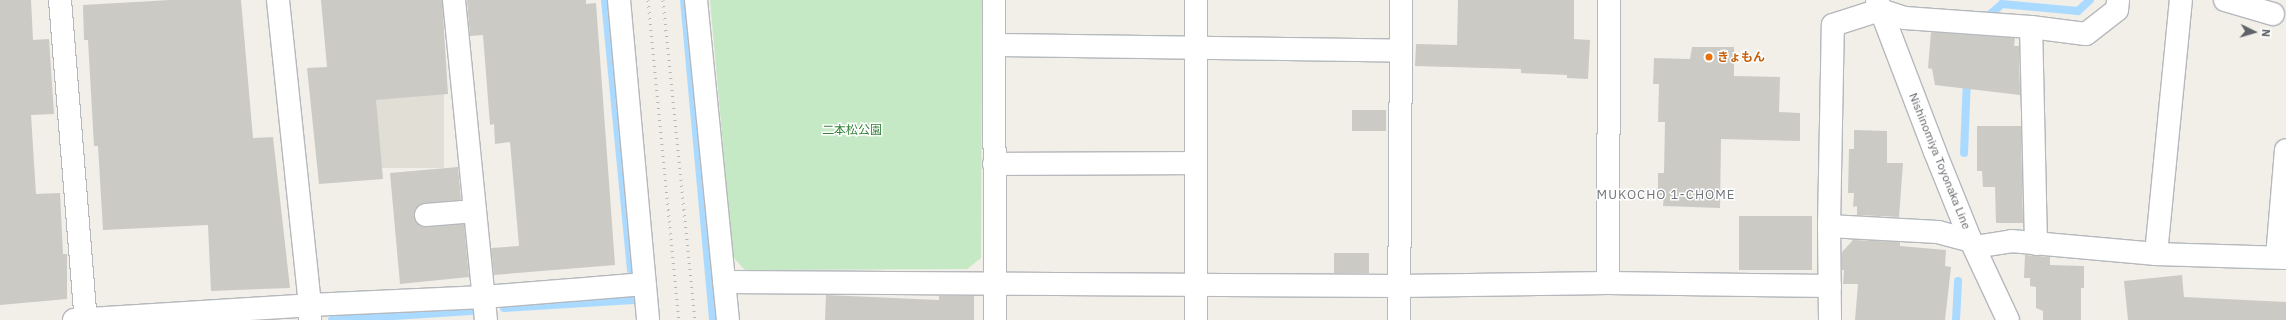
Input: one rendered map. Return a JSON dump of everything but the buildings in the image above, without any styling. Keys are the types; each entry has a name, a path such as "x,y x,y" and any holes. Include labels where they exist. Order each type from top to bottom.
{"street":[{"path":"60,0 82,320 310,313 644,284"},
{"path":"278,0 310,313"},
{"path":"454,0 486,320"},
{"path":"619,0 648,320"},
{"path":"696,0 728,320"},
{"path":"994,0 995,320"},
{"path":"1196,0 1196,320"},
{"path":"1399,320 1401,0"},
{"path":"1608,283 1609,0"},
{"path":"1830,320 1829,226 1834,25 1878,5 1905,18 1992,23 2086,34 2117,10 2118,0"},
{"path":"2156,254 2181,0"},
{"path":"2225,0 2278,12"},
{"name":"Nishinomiya Toyonaka Line","path":"1878,5 1973,244 2008,320"},
{"path":"2031,27 2036,244"},
{"path":"994,45 1400,51"},
{"path":"1829,226 1938,232 1973,244 2011,241 2156,254 2281,258 2286,150"},
{"path":"994,164 1196,163"},
{"path":"426,215 475,211"},
{"path":"724,282 994,284 1197,283 1399,286 1608,283 1830,286"}],"shaded area":[{"path":"373,0 444,0 444,168 373,168"}],"green space":[{"name":"二本松公園","path":"710,0 982,0 981,258 967,269 745,270 733,257"}],"waterway":[{"path":"605,0 631,270"},
{"path":"684,0 713,320"},
{"path":"1969,45 1969,32 2002,4 2078,11 2090,0"},
{"path":"1964,153 1967,79"},
{"path":"1956,320 1958,281"},
{"path":"504,308 634,300"},
{"path":"332,320 471,311"}],"railway":[{"path":"648,0 679,320"},
{"path":"663,0 695,320"}],"place":[{"name":"きょもん","path":"1709,57"}],"district":[{"name":"MUKOCHO 1-CHOME","path":"1666,195"}]}
